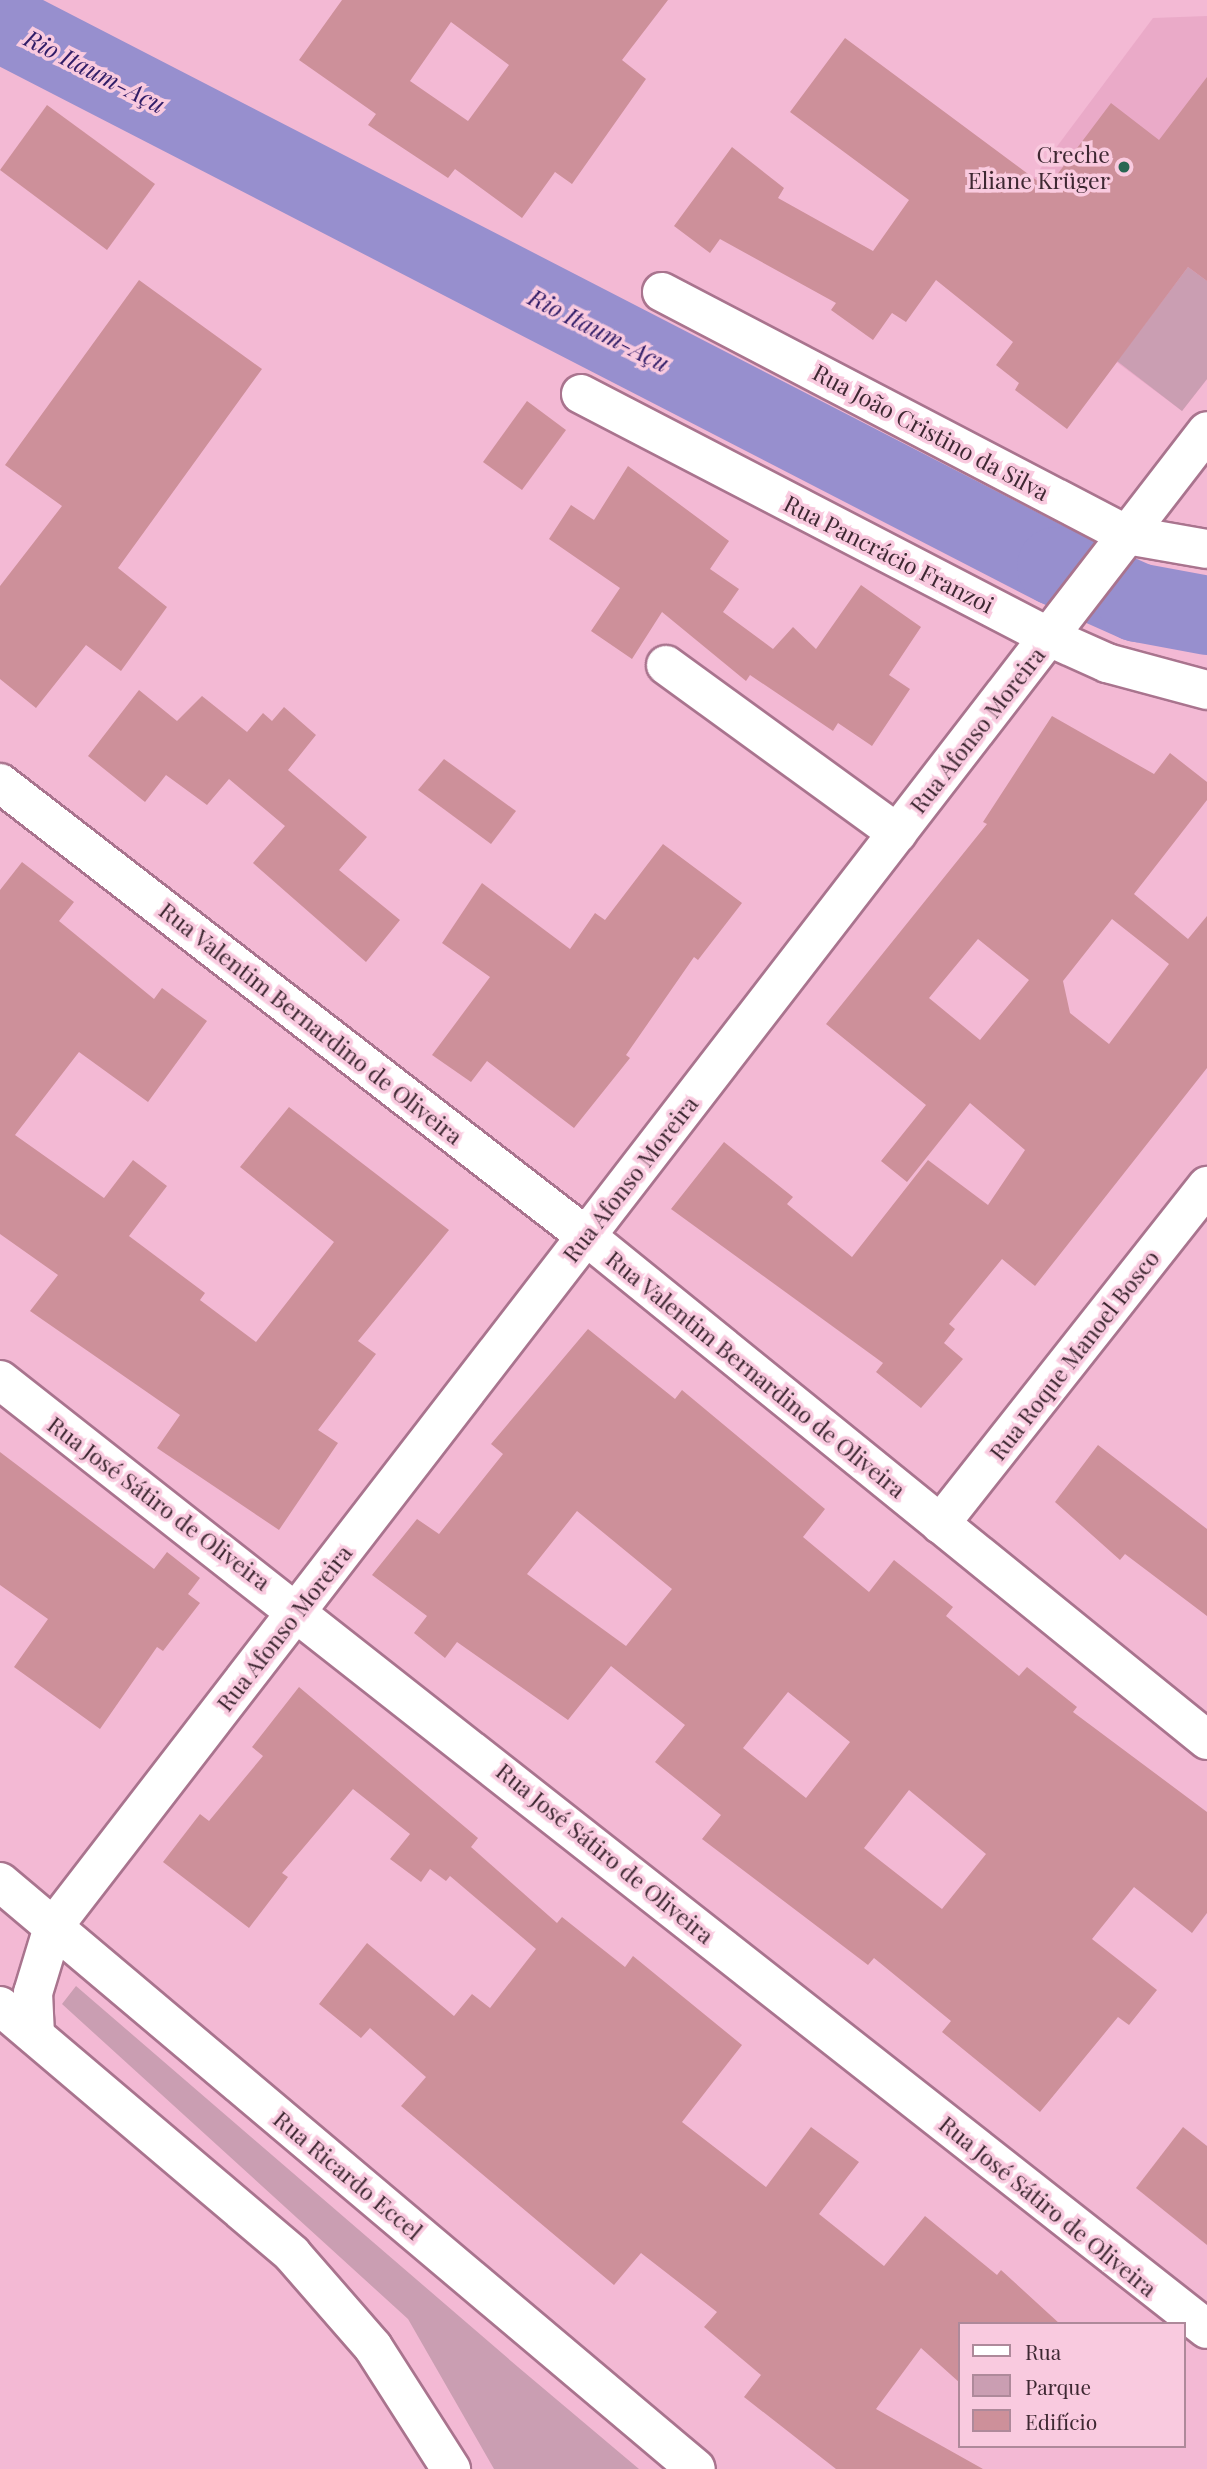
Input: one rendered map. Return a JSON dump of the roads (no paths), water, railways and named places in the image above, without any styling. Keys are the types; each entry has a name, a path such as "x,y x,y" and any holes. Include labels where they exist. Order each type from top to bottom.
{"street":[{"name":"Rua João Cristino da Silva","path":"662,292 1118,546 1207,549"},
{"name":"Rua Pancrácio Franzoi","path":"581,394 1049,637 1107,663 1207,691"},
{"name":"Rua Afonso Moreira","path":"53,1927 1207,431"},
{"path":"666,665 897,833"},
{"name":"Rua Valentim Bernardino de Oliveira","path":"0,783 586,1236 1207,1740"},
{"name":"Rua Roque Manoel Bosco","path":"940,1524 1207,1186"},
{"name":"Rua José Sátiro de Oliveira","path":"0,1380 298,1609 1207,2329"},
{"name":"Rua Ricardo Eccel","path":"0,1882 696,2469"},
{"path":"35,2035 33,1993 53,1927"},
{"path":"0,2006 292,2255 373,2347 451,2469"}],"waterway":[{"name":"Rio Itaum-Açu","path":"0,22 1056,566 1137,602 1207,615"}],"place":[{"name":"Creche Eliane Krüger","path":"1124,167"}]}
